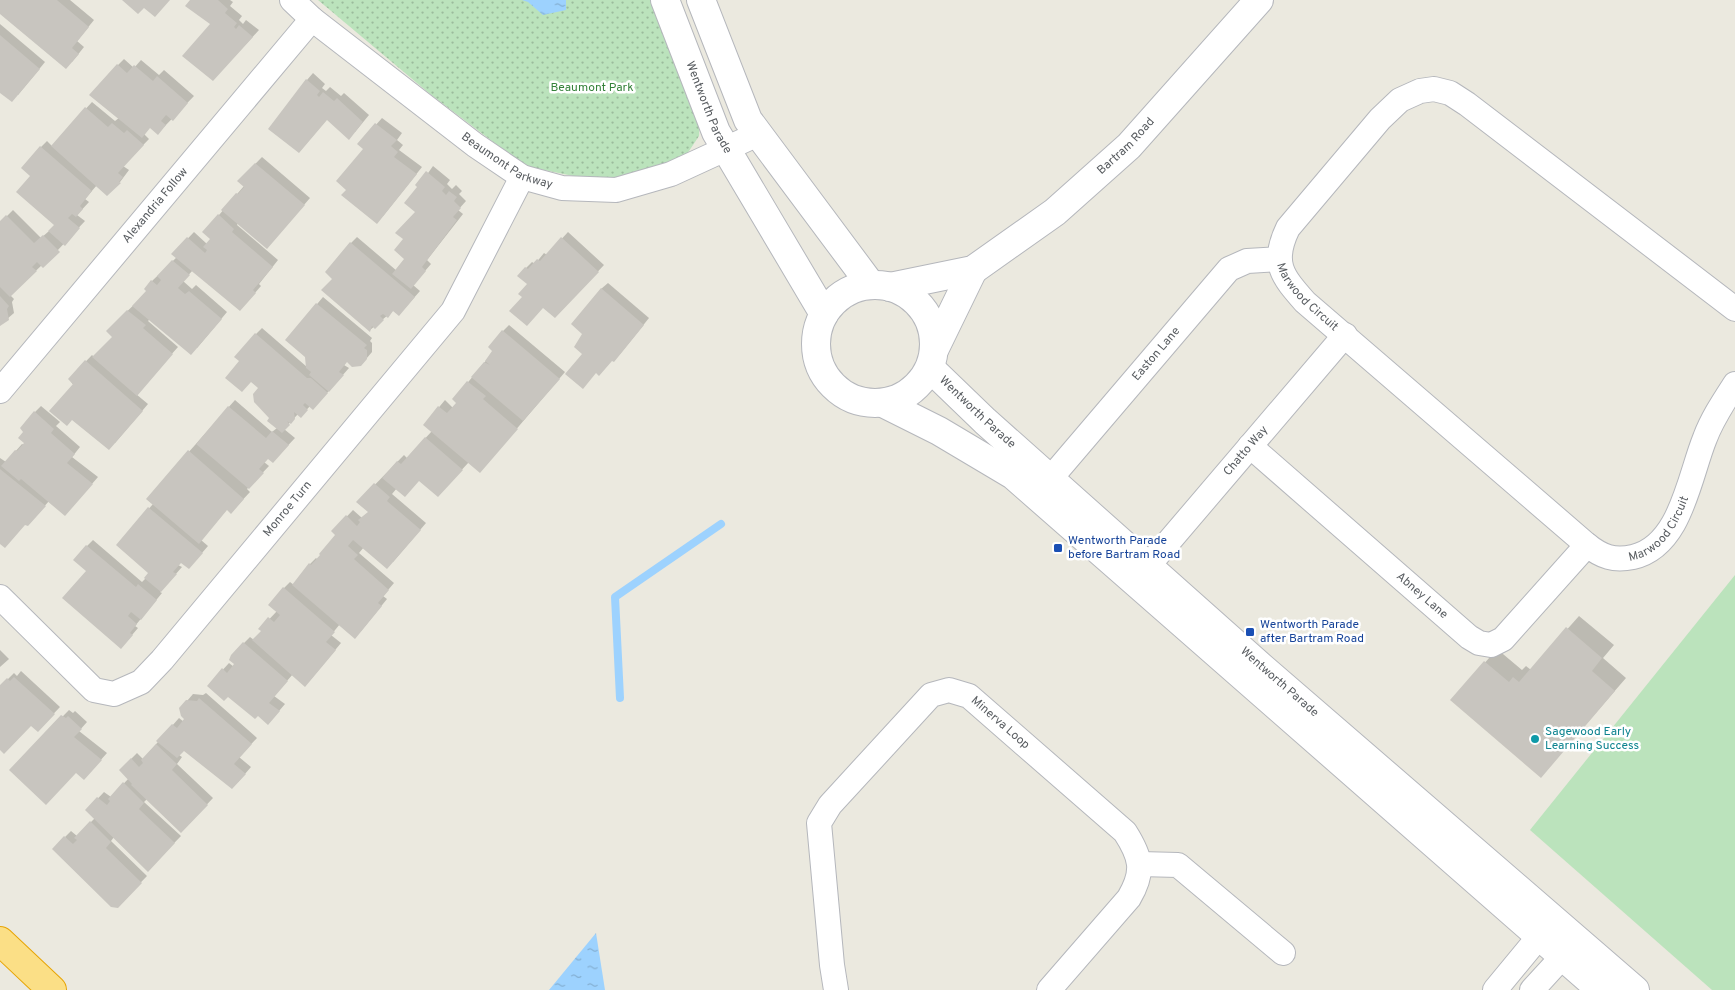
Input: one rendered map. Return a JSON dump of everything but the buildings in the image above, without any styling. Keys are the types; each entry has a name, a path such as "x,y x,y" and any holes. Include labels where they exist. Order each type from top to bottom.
{"highway":[{"path":"0,941 52,990"}],"street":[{"name":"Beaumont Parkway","path":"292,0 312,19 475,145 522,177 562,188 616,190 671,174 758,134"},
{"name":"Wentworth Parade","path":"665,0 716,132 824,314"},
{"path":"701,0 748,120 881,286 909,295 924,309 932,328 932,358"},
{"name":"Bartram Road","path":"881,286 973,270 1055,212 1129,146 1259,0"},
{"name":"Alexandria Follow","path":"0,391 312,19"},
{"name":"Marwood Circuit","path":"1735,309 1467,104 1450,93 1434,89 1420,91 1400,100 1380,119 1288,228 1281,242 1279,259 1281,270 1288,283 1306,302 1587,545 1598,554 1610,559 1625,559 1642,555 1657,546 1670,531 1705,436 1735,384"},
{"name":"Monroe Turn","path":"0,597 94,690 114,694 141,682 162,660 454,311 522,177"},
{"name":"Easton Lane","path":"1050,479 1229,270 1247,261 1279,259"},
{"name":"Bartram Road","path":"932,358 973,270"},
{"name":"Wentworth Parade","path":"881,286 852,290 836,300 824,314 816,342 818,357 822,371 836,388 854,400 883,403 939,431 1013,475 1570,948 1635,990"},
{"name":"Chatto Way","path":"1148,566 1345,335"},
{"name":"Wentworth Parade","path":"883,403 908,393 918,385 932,358 1050,479 1547,928"},
{"name":"Abney Lane","path":"1250,446 1443,616 1479,643 1491,646 1503,639 1587,545"},
{"name":"Minerva Loop","path":"836,990 819,823 830,804 930,695 949,690 969,696 1124,832 1134,846 1140,864"},
{"path":"1049,990 1129,898 1139,881 1140,864 1178,865 1283,953"},
{"path":"1494,990 1547,928"},
{"name":"Wentworth Parade","path":"1570,948 1601,990"},
{"path":"1532,990 1570,948"}],"green space":[{"name":"Beaumont Park","path":"318,0 654,0 700,115 699,136 687,154 671,164 625,177 583,178 525,166 430,94"},
{"path":"1735,575 1735,990 1712,990 1530,830"}],"water":[{"path":"522,0 566,0 566,10 543,15 528,2"},
{"path":"596,933 605,990 549,990"}],"waterway":[{"path":"620,698 615,597 721,524"}],"place":[{"name":"Wentworth Parade before Bartram Road","path":"1058,548"},
{"name":"Wentworth Parade after Bartram Road","path":"1250,632"},
{"name":"Sagewood Early Learning Success","path":"1535,739"}]}
